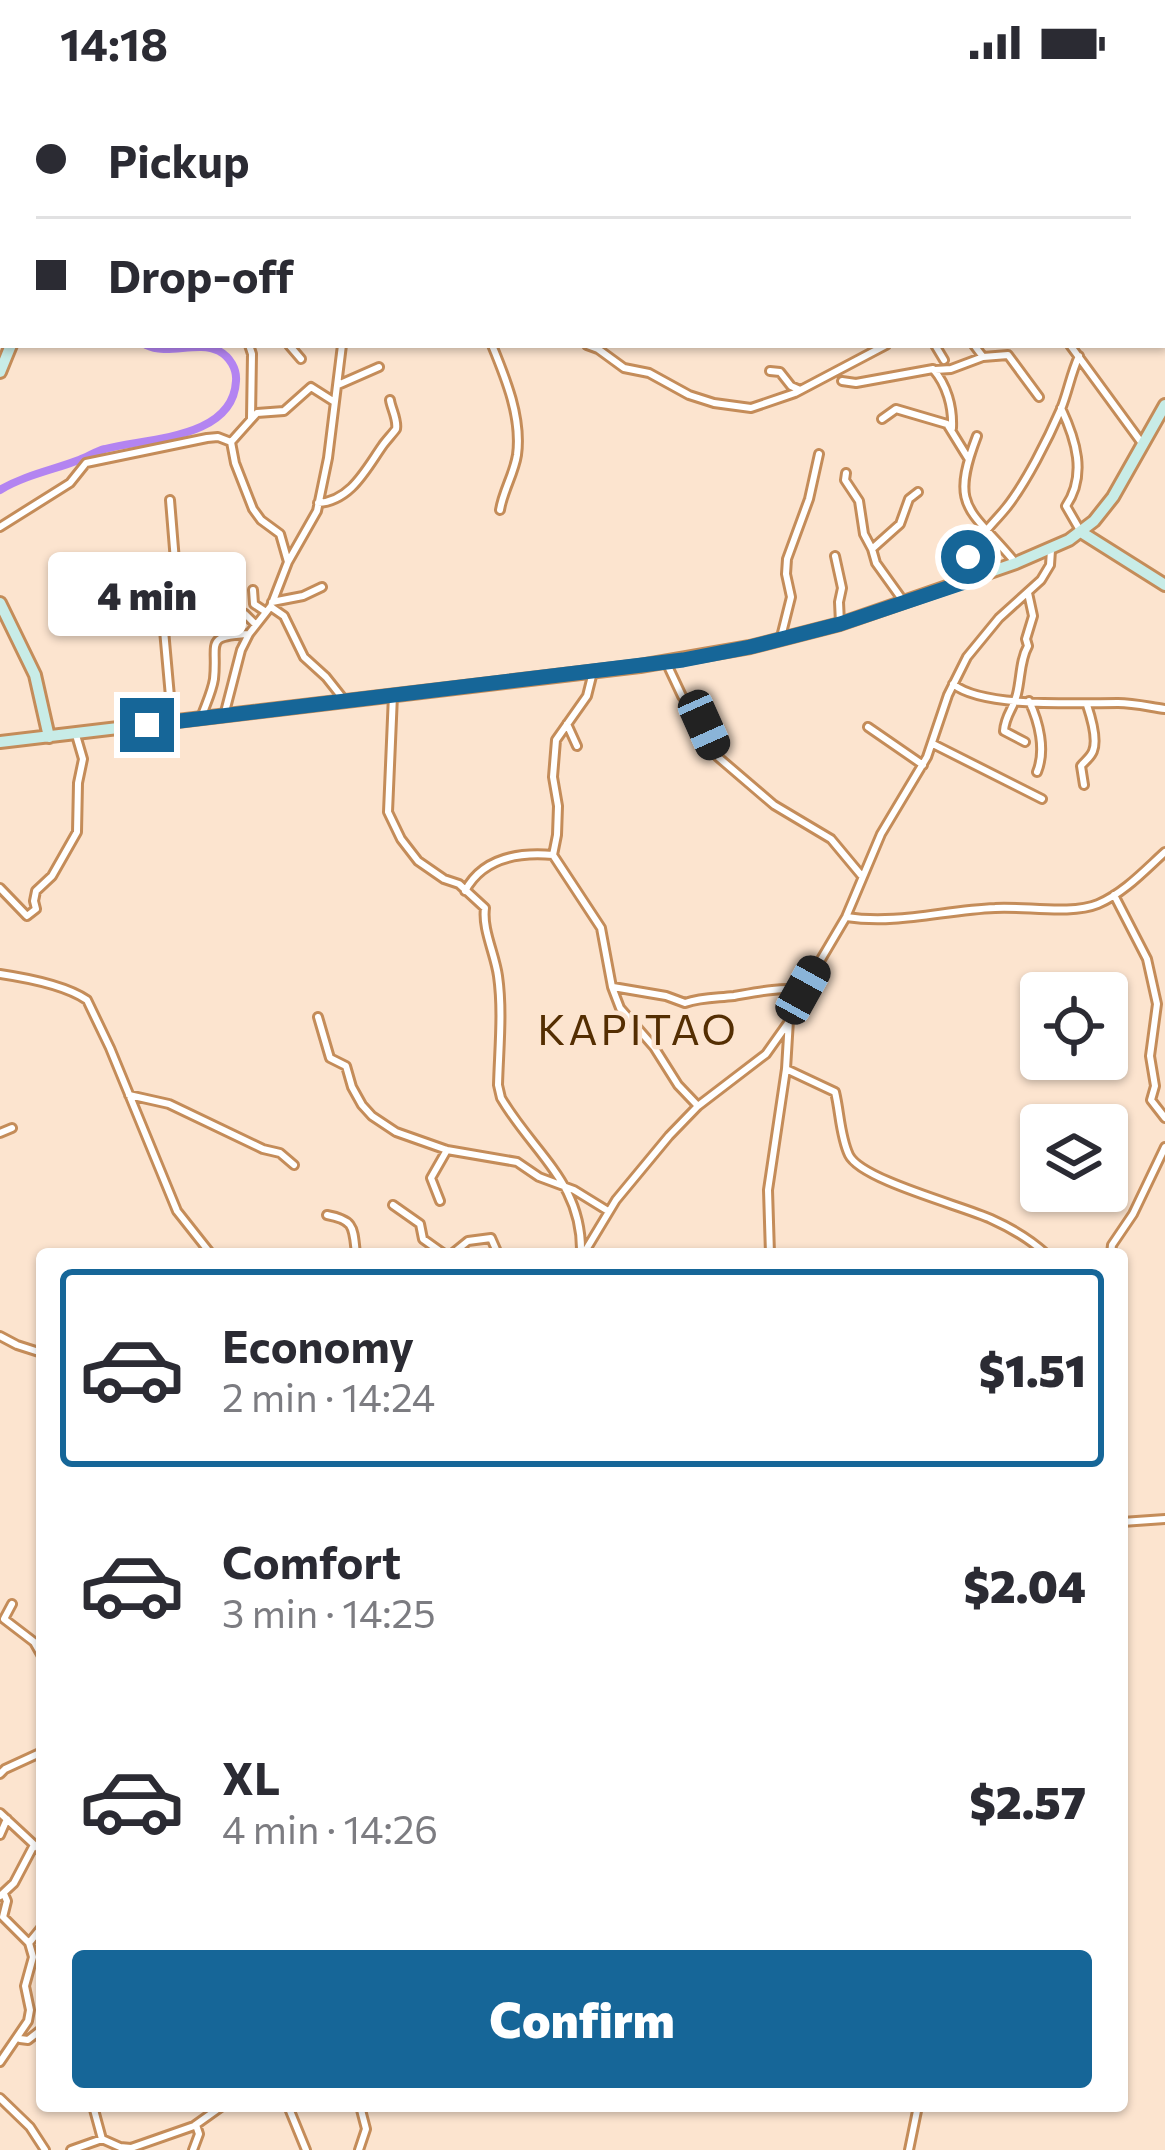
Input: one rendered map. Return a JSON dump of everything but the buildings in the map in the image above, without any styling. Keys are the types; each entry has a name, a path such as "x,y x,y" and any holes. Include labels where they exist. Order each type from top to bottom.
{"main road":[{"path":"0,742 666,662 840,624 1051,550 1081,532 1113,497 1165,405"},
{"path":"1081,532 1165,585"},
{"path":"0,603 4,620 35,675 49,737"}],"street":[{"path":"250,348 251,418"},
{"path":"292,348 301,359"},
{"path":"224,716 239,656 315,515 328,458 342,348"},
{"path":"493,348 509,388 518,454 500,510"},
{"path":"595,348 624,368 649,373 689,395 751,408 800,390 880,348"},
{"path":"937,348 944,360"},
{"path":"976,348 983,357"},
{"path":"1072,348 1143,445"},
{"path":"842,381 951,369 983,357 1009,355 1039,397"},
{"path":"965,582 968,557 1018,492 1061,408 1079,356"},
{"path":"338,385 379,367"},
{"path":"934,370 947,395 952,428 968,458"},
{"path":"770,371 779,372 800,390"},
{"path":"231,442 257,413 284,410 310,387 334,401"},
{"path":"318,502 344,495 394,433 389,400"},
{"path":"1061,408 1078,458 1066,506 1081,532"},
{"path":"881,419 896,409 952,428"},
{"path":"977,436 963,485 970,515 1016,563"},
{"path":"0,526 70,482 86,463 174,443 218,437 231,442"},
{"path":"231,442 253,509 279,532 288,562"},
{"path":"780,640 791,597 787,559 819,454"},
{"path":"846,473 876,563 904,602"},
{"path":"872,549 900,524 918,492"},
{"path":"164,630 187,612 192,595 176,561 170,500"},
{"path":"586,1248 626,1186 698,1106 766,1054 789,1020 846,917 881,834 923,765 967,657 1050,566 1051,550"},
{"path":"835,556 842,588 840,624"},
{"path":"269,607 322,586"},
{"path":"253,590 254,604 284,616 307,661 344,701"},
{"path":"1024,742 1004,731 1016,700 1033,616 1028,593"},
{"path":"146,604 164,630 172,722"},
{"path":"231,606 256,625"},
{"path":"201,718 213,682 218,640 249,634"},
{"path":"666,662 718,757 774,805 831,838 862,876"},
{"path":"593,672 587,697 556,740 554,855 596,916 620,1008 698,1106"},
{"path":"953,684 973,695 1165,710"},
{"path":"393,695 388,812 418,861 463,888 485,908 500,993 501,1098 566,1186 580,1224 582,1248"},
{"path":"1029,701 1038,723 1042,758 1037,772"},
{"path":"1084,785 1081,766 1092,754 1093,743 1088,705"},
{"path":"567,724 577,746"},
{"path":"868,727 923,765"},
{"path":"0,888 27,916 36,909 37,891 76,838 83,759 76,735"},
{"path":"932,743 1042,799"},
{"path":"846,917 904,920 970,909 1084,907 1114,895 1165,852"},
{"path":"463,888 500,859 554,855"},
{"path":"1114,895 1150,968 1156,1004 1150,1056 1155,1087 1150,1100 1165,1118"},
{"path":"0,974 85,998 177,1211 206,1248"},
{"path":"612,987 685,1003 706,996 803,990"},
{"path":"318,1017 330,1058 344,1064 356,1095 372,1116 395,1132 447,1150 517,1162 608,1211"},
{"path":"770,1248 768,1190 789,1020"},
{"path":"1154,1028 1165,1029"},
{"path":"786,1070 834,1090 850,1157 859,1166 989,1218 1038,1248"},
{"path":"129,1095 169,1104 280,1153 294,1165"},
{"path":"0,1133 12,1128"},
{"path":"1113,1248 1165,1147"},
{"path":"440,1201 431,1178 447,1150"},
{"path":"393,1205 420,1224 423,1239 438,1248"},
{"path":"327,1215 349,1222 355,1248"},
{"path":"457,1248 468,1241 491,1238 495,1248"},
{"path":"0,1336 36,1351"},
{"path":"1128,1522 1165,1519"},
{"path":"12,1604 4,1619 36,1646"},
{"path":"1,1772 36,1755"},
{"path":"0,1834 3,1816"},
{"path":"0,2062 28,2021 25,1992 33,1958 28,1943 3,1917 7,1901 2,1895 14,1883 34,1844 3,1816"},
{"path":"28,1943 36,1934"},
{"path":"19,2038 28,2040 36,2034"},
{"path":"0,2098 30,2127 45,2150"},
{"path":"95,2112 102,2139"},
{"path":"70,2150 102,2139 131,2148 196,2125 214,2112"},
{"path":"290,2112 306,2150"},
{"path":"358,2150 366,2129 362,2112"},
{"path":"909,2150 917,2112"},
{"path":"193,2150 199,2134 196,2125"}],"waterway":[{"path":"155,348 178,348"},
{"path":"0,490 102,450 204,426 231,400 236,381 226,357 210,348"}],"district":[{"name":"KAPITAO","path":"638,1030"}],"route":[{"path":"147,725 640,666 750,647 840,624 965,582 968,557"}]}
